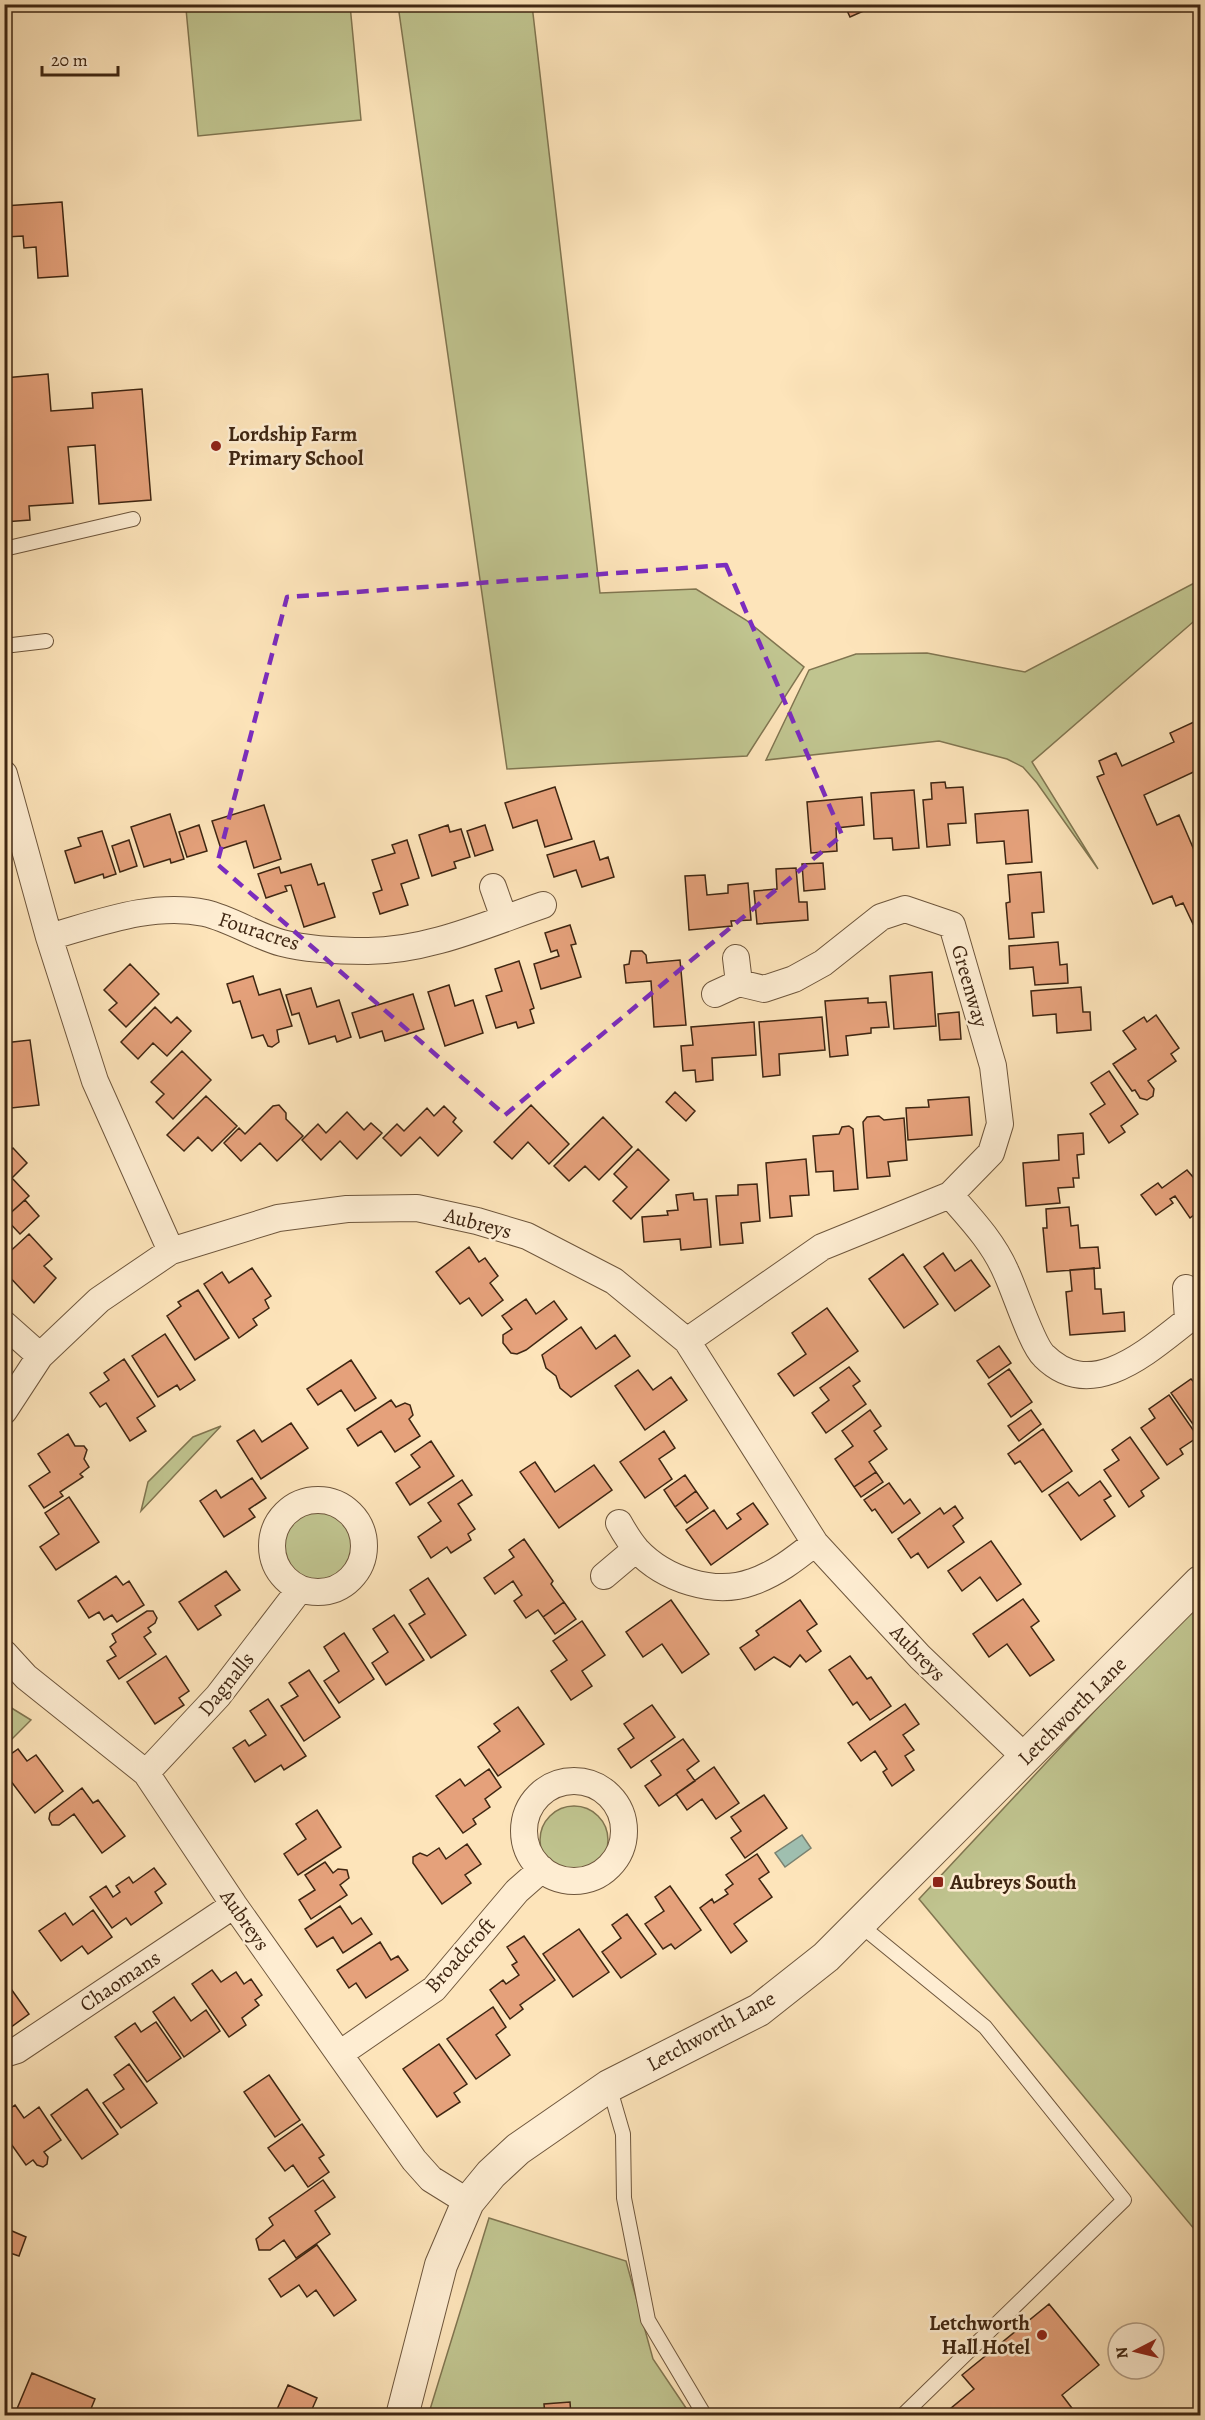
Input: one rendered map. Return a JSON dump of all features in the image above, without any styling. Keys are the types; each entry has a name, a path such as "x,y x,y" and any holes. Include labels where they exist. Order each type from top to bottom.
{"street":[{"path":"4,774 49,937 95,1081 171,1251"},
{"path":"493,887 504,918"},
{"name":"Fouracres","path":"49,937 144,912 174,910 206,914 282,943 370,951 408,947 543,905"},
{"name":"Greenway","path":"687,1341 822,1247 950,1195 991,1153 1000,1124 993,1066 952,925 905,909 881,917 823,963 794,979 764,989 739,983"},
{"path":"715,994 739,983 736,958"},
{"path":"950,1195 983,1233 1006,1271 1043,1356 1063,1369 1086,1377 1110,1372 1143,1355 1194,1321 1186,1288"},
{"name":"Aubreys","path":"4,1412 40,1356 99,1300 171,1251 278,1218 347,1209 417,1208 477,1221 527,1236 614,1281 687,1341 816,1543 920,1657 1025,1757"},
{"path":"4,1324 40,1356"},
{"path":"619,1523 636,1549 655,1565 698,1585 720,1586 752,1583 791,1562 816,1543"},
{"path":"604,1576 636,1549"},
{"name":"Letchworth Lane","path":"402,2415 441,2265 468,2202 491,2174 518,2149 609,2086 759,2010 826,1957 1200,1582"},
{"name":"Dagnalls","path":"146,1773 218,1696 300,1589"},
{"name":"Aubreys","path":"4,1653 27,1677 146,1773 234,1905 341,2053 414,2160 430,2179 468,2202"},
{"name":"Broadcroft","path":"341,2053 434,1989 517,1891 542,1869"},
{"name":"Chaomans","path":"4,2054 17,2050 234,1905"}],"lane":[{"path":"4,549 133,519"},
{"path":"4,646 46,641"},
{"path":"859,1924 986,2027 1124,2200 902,2415"},
{"path":"609,2086 623,2134 624,2198 648,2320 705,2415"}],"highlighted area":[{"path":"726,565 842,835 505,1115 217,864 287,597"}],"green space":[{"path":"238,4 350,5 361,120 198,136 186,9"},
{"path":"398,5 532,5 600,593 696,589 746,620 804,667 747,756 507,769"},
{"path":"1200,580 1200,616 1032,762 1098,869 1037,783 1023,767 1007,759 939,741 766,760 809,670 856,654 927,653 1025,672"},
{"path":"221,1426 141,1511 148,1482 193,1437"},
{"path":"311,1508 325,1508 339,1514 350,1525 356,1539 353,1561 345,1573 325,1584 311,1584 297,1578 286,1567 280,1553 280,1539 286,1525 297,1514"},
{"path":"1200,1598 1200,2236 919,1899"},
{"path":"5,1704 31,1720 5,1746"},
{"path":"574,1806 587,1809 598,1816 605,1827 608,1840 605,1853 598,1864 587,1871 574,1874 561,1871 550,1864 543,1853 540,1840 543,1827 550,1816 561,1809"},
{"path":"489,2218 626,2261 653,2359 688,2411 687,2416 428,2416"}],"shaded area":[{"path":"802,1835 811,1848 785,1867 775,1853"}],"building":[{"path":"844,4 877,4 877,5 850,17"},
{"path":"62,202 68,276 38,278 36,247 24,248 23,236 5,237 4,206"},
{"path":"48,374 51,411 93,408 92,393 142,389 151,500 99,504 95,445 68,447 73,503 29,506 30,520 4,522 4,378"},
{"path":"1196,721 1200,730 1200,769 1144,795 1157,825 1179,815 1200,864 1200,921 1193,924 1183,903 1176,906 1172,896 1153,904 1097,777 1104,774 1099,761 1116,753 1122,766 1174,742 1170,733"},
{"path":"945,782 946,788 963,787 966,823 948,824 950,845 927,847 923,800 932,799 931,783"},
{"path":"555,787 572,839 545,847 537,820 513,828 505,803"},
{"path":"914,790 919,848 893,850 892,838 874,839 871,793"},
{"path":"862,797 864,825 836,828 837,851 811,853 807,802"},
{"path":"264,805 281,859 254,868 246,841 221,849 212,821"},
{"path":"1028,810 1032,862 1006,864 1004,841 977,843 975,814"},
{"path":"170,814 184,859 171,863 170,859 144,867 131,827"},
{"path":"199,825 207,851 187,857 179,832"},
{"path":"448,825 450,832 461,829 470,857 454,862 456,868 432,876 419,835"},
{"path":"485,825 493,850 475,856 467,831"},
{"path":"102,831 116,874 104,878 103,874 75,883 65,851 81,846 78,838"},
{"path":"129,840 137,866 120,872 112,846"},
{"path":"407,840 419,878 401,884 408,905 380,914 373,893 382,890 372,860 395,853 392,845"},
{"path":"594,841 600,860 608,857 614,877 582,887 576,870 554,877 547,855"},
{"path":"823,863 825,889 804,891 802,864"},
{"path":"311,864 318,885 324,883 335,917 304,927 291,885 285,886 287,891 266,898 258,874 279,867 281,873"},
{"path":"796,868 799,902 807,902 808,920 757,924 754,891 777,889 776,869"},
{"path":"1041,872 1044,912 1032,913 1034,937 1009,939 1006,903 1010,902 1008,875"},
{"path":"705,875 707,895 728,893 728,885 748,883 751,920 731,921 732,926 689,930 685,876"},
{"path":"570,925 576,944 571,945 581,977 541,989 534,964 559,956 557,950 551,952 545,933"},
{"path":"1058,942 1060,965 1067,964 1068,983 1035,985 1033,967 1010,969 1009,946"},
{"path":"631,951 642,951 646,955 647,963 680,960 686,1025 654,1027 651,981 626,983 624,965 629,964"},
{"path":"519,961 534,1008 530,1010 534,1023 518,1028 516,1022 496,1028 486,996 502,991 495,969"},
{"path":"130,964 159,994 126,1027 109,1010 117,1003 104,990"},
{"path":"932,972 936,1026 894,1029 890,976"},
{"path":"253,976 259,995 280,989 292,1026 277,1030 279,1042 272,1047 268,1046 263,1035 252,1038 240,1001 233,1003 227,984"},
{"path":"449,985 455,1006 473,1000 483,1033 445,1046 428,992"},
{"path":"1081,987 1083,1012 1090,1012 1091,1030 1057,1033 1056,1014 1033,1016 1031,991"},
{"path":"4,988 11,1034 4,1035"},
{"path":"311,988 317,1007 339,1000 351,1037 337,1042 335,1036 309,1044 299,1013 292,1015 286,995"},
{"path":"413,994 424,1029 385,1041 382,1031 360,1038 352,1013"},
{"path":"868,998 868,1003 886,1002 889,1027 871,1028 871,1033 846,1036 848,1055 830,1057 825,1001"},
{"path":"155,1007 171,1023 177,1017 191,1031 167,1056 153,1043 138,1059 121,1042"},
{"path":"959,1012 961,1039 940,1040 938,1014"},
{"path":"1156,1015 1179,1048 1171,1054 1176,1061 1148,1081 1154,1089 1153,1096 1147,1100 1140,1098 1135,1090 1132,1091 1113,1064 1136,1049 1123,1031 1144,1017 1147,1022"},
{"path":"822,1017 825,1050 779,1054 780,1075 763,1077 759,1022"},
{"path":"754,1022 756,1055 712,1058 713,1080 696,1082 695,1070 683,1071 681,1046 693,1045 691,1027"},
{"path":"30,1040 39,1105 11,1108 8,1086 4,1087 4,1043"},
{"path":"182,1051 211,1080 173,1119 156,1102 164,1094 151,1082"},
{"path":"1109,1071 1138,1114 1121,1126 1125,1132 1109,1143 1090,1114 1105,1104 1091,1083"},
{"path":"675,1092 695,1111 686,1121 666,1102"},
{"path":"206,1096 237,1126 212,1151 198,1137 184,1151 167,1135"},
{"path":"969,1097 972,1135 908,1140 906,1108 929,1107 928,1100"},
{"path":"279,1105 286,1113 286,1119 303,1136 277,1161 260,1143 241,1161 224,1143 239,1128 245,1134 273,1106"},
{"path":"531,1105 569,1144 549,1164 528,1142 512,1159 494,1142"},
{"path":"444,1106 456,1118 453,1122 462,1131 438,1156 420,1137 401,1156 383,1138 397,1124 404,1131 427,1108 434,1116"},
{"path":"347,1112 364,1130 371,1123 382,1133 357,1159 340,1141 321,1160 302,1140 318,1124 326,1133"},
{"path":"879,1116 884,1120 904,1118 907,1160 888,1162 890,1176 867,1178 863,1122 867,1117"},
{"path":"603,1117 632,1147 599,1180 585,1166 569,1181 554,1166"},
{"path":"849,1126 853,1129 858,1189 834,1191 833,1171 816,1172 813,1136 839,1134 842,1127"},
{"path":"1083,1133 1084,1154 1077,1155 1079,1178 1073,1178 1074,1187 1058,1188 1060,1203 1026,1206 1023,1163 1059,1160 1058,1135"},
{"path":"13,1148 27,1163 12,1178 29,1196 5,1218 4,1152 6,1154"},
{"path":"638,1149 669,1180 631,1219 613,1201 627,1187 614,1174"},
{"path":"806,1159 809,1195 790,1196 792,1216 770,1218 766,1163"},
{"path":"1187,1170 1193,1177 1199,1173 1200,1176 1200,1210 1190,1218 1175,1196 1170,1199 1173,1203 1156,1215 1141,1195 1158,1183 1162,1188"},
{"path":"757,1184 760,1221 741,1223 743,1243 720,1245 716,1196 738,1195 738,1185"},
{"path":"693,1193 694,1200 707,1199 711,1247 681,1250 680,1239 644,1242 642,1217 668,1215 667,1211 678,1210 676,1195"},
{"path":"25,1200 39,1216 20,1234 5,1218"},
{"path":"1069,1207 1071,1226 1078,1225 1080,1248 1098,1247 1100,1268 1047,1272 1043,1228 1047,1228 1046,1209"},
{"path":"29,1234 52,1259 44,1266 56,1278 34,1303 4,1271 4,1257"},
{"path":"469,1247 479,1262 485,1258 498,1276 490,1283 503,1300 482,1316 469,1298 460,1304 436,1272"},
{"path":"943,1253 955,1271 971,1260 990,1286 955,1311 924,1267"},
{"path":"903,1254 938,1304 904,1328 869,1279"},
{"path":"252,1268 271,1296 265,1300 269,1308 253,1319 257,1325 239,1338 204,1284 222,1272 229,1283"},
{"path":"1094,1268 1095,1289 1101,1289 1103,1314 1124,1312 1125,1331 1070,1335 1066,1292 1072,1291 1070,1270"},
{"path":"198,1290 229,1338 195,1360 167,1316 181,1306 178,1302"},
{"path":"526,1299 536,1314 554,1301 567,1319 526,1350 517,1354 511,1353 503,1343 503,1335 512,1329 502,1316"},
{"path":"827,1308 858,1351 794,1396 778,1374 806,1354 792,1333"},
{"path":"581,1327 596,1349 615,1335 630,1356 571,1397 560,1388 556,1376 546,1368 542,1355"},
{"path":"165,1334 195,1380 180,1390 177,1385 158,1397 132,1356"},
{"path":"999,1346 1011,1363 989,1378 977,1361"},
{"path":"124,1359 155,1406 137,1418 146,1431 130,1441 106,1403 100,1407 90,1393 109,1380 104,1373"},
{"path":"351,1360 376,1398 355,1411 341,1390 318,1405 307,1389"},
{"path":"849,1367 860,1381 853,1386 866,1404 826,1433 812,1413 829,1400 820,1388"},
{"path":"1009,1369 1032,1402 1011,1417 988,1384"},
{"path":"638,1370 653,1390 671,1377 687,1400 645,1430 615,1386"},
{"path":"1200,1375 1200,1428 1197,1430 1171,1393"},
{"path":"1169,1395 1198,1437 1180,1449 1183,1454 1167,1465 1141,1428 1155,1418 1149,1409"},
{"path":"391,1400 396,1407 405,1403 410,1405 413,1415 409,1419 420,1436 395,1452 381,1431 358,1446 347,1429"},
{"path":"870,1410 881,1426 874,1431 887,1449 869,1462 876,1472 854,1487 835,1459 853,1446 842,1431"},
{"path":"1031,1410 1041,1424 1019,1441 1008,1426"},
{"path":"291,1423 308,1448 261,1479 237,1441 254,1430 262,1442"},
{"path":"1043,1429 1072,1471 1042,1492 1020,1461 1015,1464 1008,1454"},
{"path":"664,1431 675,1448 659,1459 672,1479 645,1498 620,1462"},
{"path":"68,1434 75,1446 84,1446 87,1450 84,1459 89,1467 80,1474 83,1477 60,1492 63,1496 44,1508 29,1486 50,1472 38,1454"},
{"path":"1130,1437 1159,1478 1141,1491 1144,1496 1129,1507 1104,1470 1119,1460 1112,1450"},
{"path":"431,1441 454,1476 410,1505 396,1483 420,1467 411,1455"},
{"path":"535,1462 555,1492 594,1465 612,1490 559,1528 520,1472"},
{"path":"876,1472 883,1482 861,1497 854,1487"},
{"path":"685,1475 696,1491 675,1507 664,1490"},
{"path":"252,1478 266,1498 249,1509 255,1517 224,1537 200,1501 216,1490 221,1498"},
{"path":"462,1480 472,1495 458,1504 475,1529 468,1534 471,1540 451,1553 447,1547 431,1558 418,1537 441,1521 428,1503"},
{"path":"1100,1481 1111,1496 1104,1500 1115,1516 1081,1540 1049,1495 1068,1482 1079,1496"},
{"path":"889,1483 904,1504 910,1499 920,1513 892,1533 875,1509 872,1511 864,1500"},
{"path":"696,1491 708,1508 687,1523 675,1507"},
{"path":"69,1497 99,1542 56,1570 40,1547 59,1534 45,1513"},
{"path":"753,1503 768,1524 711,1565 686,1530 714,1510 727,1529 741,1519 737,1514"},
{"path":"955,1506 963,1518 953,1526 964,1542 928,1568 918,1553 911,1558 898,1539 940,1508 944,1514"},
{"path":"524,1539 553,1581 551,1584 564,1602 543,1617 538,1610 526,1618 514,1601 522,1595 513,1581 495,1594 484,1578 514,1557 509,1550"},
{"path":"991,1541 1021,1584 997,1601 980,1577 962,1591 948,1571"},
{"path":"226,1571 240,1590 215,1606 221,1615 198,1630 179,1602"},
{"path":"116,1576 123,1585 129,1581 144,1605 117,1622 112,1615 104,1620 99,1612 89,1618 78,1601"},
{"path":"428,1578 466,1635 431,1658 409,1624 425,1614 410,1590"},
{"path":"1023,1599 1039,1621 1031,1627 1054,1660 1030,1676 1007,1644 989,1657 973,1634"},
{"path":"671,1600 709,1654 682,1673 662,1644 643,1657 626,1632"},
{"path":"800,1600 817,1624 807,1631 821,1651 806,1662 800,1655 790,1667 774,1657 755,1670 740,1648 759,1635 756,1631"},
{"path":"564,1602 576,1619 555,1634 543,1617"},
{"path":"147,1611 153,1611 157,1618 155,1623 148,1628 151,1632 144,1637 156,1654 119,1679 107,1661 116,1656 110,1647 116,1642 112,1634"},
{"path":"394,1615 424,1660 386,1685 372,1663 388,1652 373,1629"},
{"path":"582,1621 605,1655 582,1671 592,1686 571,1700 551,1671 567,1660 553,1641"},
{"path":"344,1633 374,1679 339,1703 324,1681 339,1671 324,1647"},
{"path":"166,1656 189,1691 179,1698 184,1705 155,1724 127,1682"},
{"path":"850,1656 867,1679 871,1677 891,1706 870,1720 857,1702 853,1705 829,1670"},
{"path":"309,1670 340,1717 304,1741 281,1706 298,1696 289,1683"},
{"path":"268,1699 306,1756 284,1770 281,1765 255,1782 233,1748 245,1740 249,1746 266,1735 250,1711"},
{"path":"905,1704 919,1724 903,1735 914,1750 905,1756 914,1770 892,1786 883,1772 887,1769 875,1751 861,1761 848,1743"},
{"path":"652,1705 675,1737 631,1768 618,1749 634,1738 624,1724"},
{"path":"518,1707 544,1744 498,1776 478,1747 500,1731 494,1724"},
{"path":"683,1739 699,1761 687,1770 695,1781 659,1806 645,1786 661,1775 651,1761"},
{"path":"18,1749 27,1761 36,1755 63,1791 35,1813 4,1772 4,1759"},
{"path":"714,1767 739,1803 716,1819 702,1799 687,1810 676,1794"},
{"path":"489,1769 501,1787 485,1799 490,1807 473,1819 476,1824 463,1833 436,1796 460,1779 465,1786"},
{"path":"82,1788 93,1803 98,1800 125,1836 102,1853 74,1814 59,1825 52,1825 49,1819 50,1813"},
{"path":"764,1795 787,1828 745,1858 731,1838 741,1831 731,1817"},
{"path":"317,1810 341,1847 298,1875 284,1854 306,1839 296,1824"},
{"path":"467,1844 481,1864 465,1875 471,1883 442,1904 413,1863 413,1857 420,1853 427,1856 439,1848 446,1859"},
{"path":"757,1854 769,1872 759,1879 772,1897 734,1924 747,1941 731,1953 700,1908 712,1899 714,1903 728,1894 725,1890 733,1884 726,1875"},
{"path":"325,1862 333,1873 338,1869 347,1870 349,1878 340,1885 347,1895 311,1919 299,1900 315,1890 305,1875"},
{"path":"154,1868 166,1884 155,1892 162,1903 131,1925 126,1918 112,1928 90,1897 106,1886 113,1897 120,1892 116,1886 129,1877 133,1883"},
{"path":"670,1886 701,1930 675,1949 671,1944 663,1949 645,1924 664,1911 655,1897"},
{"path":"340,1906 352,1924 361,1918 372,1934 343,1953 333,1937 317,1947 305,1929"},
{"path":"93,1910 112,1937 88,1954 82,1946 61,1961 39,1931 65,1913 73,1925"},
{"path":"627,1914 656,1954 621,1978 602,1952 621,1938 612,1925"},
{"path":"579,1929 609,1972 573,1997 543,1954"},
{"path":"524,1936 555,1980 520,2005 523,2009 510,2019 490,1990 503,1980 506,1984 519,1975 512,1965 517,1962 507,1947"},
{"path":"380,1942 391,1960 398,1956 408,1970 366,1998 356,1983 349,1988 337,1970"},
{"path":"212,1970 221,1982 236,1972 244,1984 251,1979 262,1995 255,2000 259,2005 242,2018 246,2025 229,2037 192,1984"},
{"path":"4,1979 29,2014 7,2030 4,2026"},
{"path":"174,1997 191,2021 206,2010 220,2031 184,2057 153,2012"},
{"path":"493,2007 506,2027 496,2035 510,2055 476,2079 447,2039"},
{"path":"156,2022 181,2058 147,2082 115,2037 135,2023 141,2032"},
{"path":"439,2044 467,2084 454,2093 460,2102 437,2117 403,2069"},
{"path":"129,2064 157,2103 121,2128 103,2103 124,2089 114,2075"},
{"path":"269,2075 300,2120 275,2137 244,2092"},
{"path":"87,2089 118,2134 82,2159 51,2115"},
{"path":"15,2105 24,2118 39,2107 61,2140 44,2152 48,2157 47,2164 43,2167 37,2165 33,2160 26,2165 4,2134 4,2113"},
{"path":"302,2124 324,2155 319,2158 329,2172 308,2187 293,2165 285,2171 268,2148"},
{"path":"323,2180 335,2197 315,2211 330,2234 296,2258 284,2240 270,2250 259,2250 256,2239 273,2225 269,2218"},
{"path":"5,2228 26,2237 19,2256 4,2251"},
{"path":"317,2245 356,2300 334,2316 316,2290 307,2297 299,2285 281,2297 269,2279"},
{"name":"Letchworth Hall Hotel","path":"1049,2304 1099,2365 1062,2395 1078,2416 955,2416 950,2409 974,2389 962,2375"},
{"path":"32,2373 95,2399 88,2416 14,2416"},
{"path":"288,2385 317,2398 309,2416 274,2416"},
{"path":"570,2402 571,2416 545,2416 544,2404"}],"place":[{"name":"Lordship Farm Primary School","path":"216,446"},
{"name":"Aubreys South","path":"938,1882"},
{"name":"Letchworth Hall Hotel","path":"1042,2335"}]}
